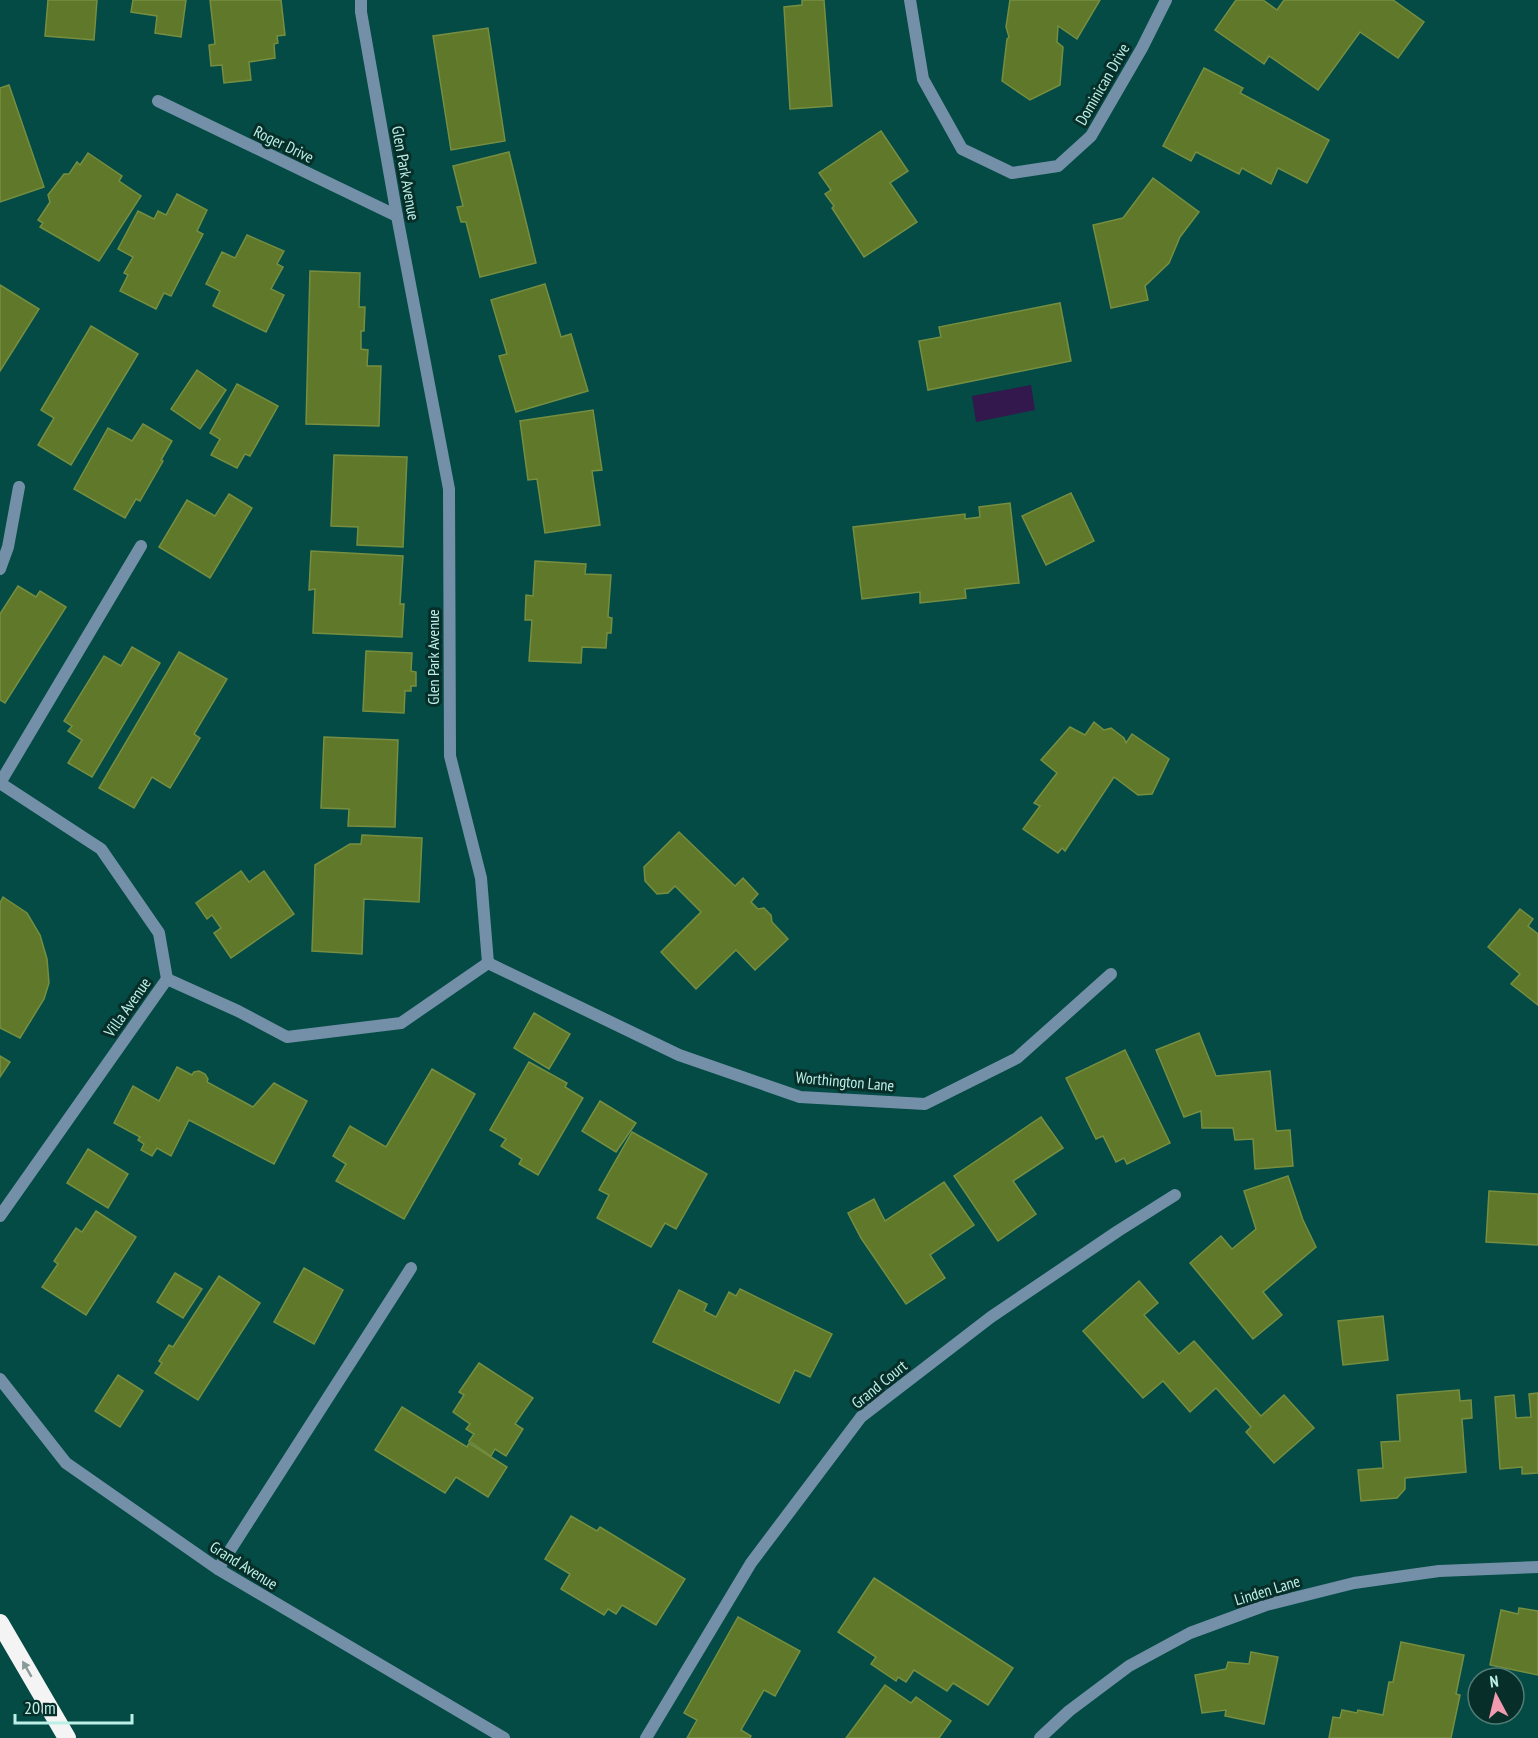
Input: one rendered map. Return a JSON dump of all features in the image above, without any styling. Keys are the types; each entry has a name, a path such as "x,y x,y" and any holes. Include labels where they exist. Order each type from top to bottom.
{"highway":[{"path":"0,1623 67,1738"}],"street":[{"name":"Glen Park Avenue","path":"362,0 361,12 397,216 449,489 450,756 481,878 488,963"},
{"name":"Dominican Drive","path":"910,0 923,79 962,149 1012,173 1058,166 1091,136 1142,48 1166,0"},
{"name":"Roger Drive","path":"158,101 397,216"},
{"path":"0,569 8,547 19,487"},
{"path":"0,783 141,546"},
{"name":"Villa Avenue","path":"0,783 101,849 159,933 167,979 0,1216"},
{"name":"Worthington Lane","path":"488,963 679,1055 800,1097 925,1104 1017,1058 1111,974"},
{"path":"167,979 238,1011 287,1037 401,1023 488,963"},
{"name":"Grand Court","path":"646,1738 751,1563 861,1417 991,1317 1118,1230 1175,1196"},
{"path":"218,1569 411,1268"},
{"name":"Grand Avenue","path":"0,1379 66,1463 218,1569 504,1738"},
{"name":"Linden Lane","path":"1040,1738 1069,1711 1129,1666 1190,1633 1266,1605 1354,1583 1439,1571 1538,1568"}],"shaded area":[{"path":"1031,385 1035,410 976,422 972,396"}],"building":[{"path":"48,0 97,0 94,40 45,36"},
{"path":"133,0 186,0 181,37 155,33 157,16 131,12"},
{"path":"210,0 281,0 285,35 277,36 278,43 274,44 275,58 249,62 251,80 224,83 222,65 211,66 209,45 215,44"},
{"path":"802,0 824,0 832,106 790,109 784,7 802,5"},
{"path":"1010,0 1100,0 1077,39 1058,26 1057,42 1063,47 1060,85 1030,100 1002,81 1009,37 1006,27"},
{"path":"1236,0 1263,0 1277,10 1284,0 1393,0 1424,22 1398,58 1360,32 1318,90 1269,56 1264,64 1215,30"},
{"path":"488,28 505,141 451,150 433,36"},
{"path":"1204,68 1243,88 1240,93 1329,140 1307,183 1278,168 1271,184 1242,168 1239,174 1196,152 1191,161 1163,146"},
{"path":"9,85 44,187 0,202 0,88"},
{"path":"881,131 908,171 890,183 917,222 864,257 832,208 834,206 825,194 831,190 819,173"},
{"path":"509,152 536,263 480,277 466,222 461,222 457,207 463,206 453,166"},
{"path":"88,153 122,176 119,181 141,196 99,261 40,227 43,223 38,220 50,202 48,195 64,174 69,174 77,162 80,165"},
{"path":"1153,178 1199,212 1180,237 1169,263 1145,286 1148,300 1111,308 1093,225 1123,218"},
{"path":"177,194 207,210 197,231 203,234 171,296 164,293 156,309 120,291 128,275 124,273 133,257 118,249 138,211 154,219 158,211 166,215"},
{"path":"247,235 284,251 277,264 283,267 271,289 284,295 266,332 213,306 220,291 206,284 222,252 235,258"},
{"path":"310,271 360,273 359,307 365,307 361,349 368,350 367,366 381,366 379,426 306,424"},
{"path":"545,284 561,337 571,334 588,391 516,412 499,356 507,354 491,300"},
{"path":"0,285 39,309 0,371"},
{"path":"1060,303 1071,361 928,390 919,341 941,337 939,327"},
{"path":"91,326 138,354 71,465 38,445 54,418 41,410"},
{"path":"197,370 226,390 200,429 171,409"},
{"path":"237,384 278,406 250,456 245,454 237,468 211,455 220,439 210,433"},
{"path":"593,410 602,470 592,471 600,525 545,533 537,479 528,480 520,421"},
{"path":"143,424 172,441 140,501 136,499 125,518 74,489 108,428 132,441"},
{"path":"334,455 407,457 403,547 357,545 358,527 331,526"},
{"path":"1071,493 1094,541 1046,565 1022,516"},
{"path":"229,494 252,508 210,578 159,547 187,500 215,516"},
{"path":"1010,503 1019,583 965,589 966,598 920,603 920,592 862,599 853,527 965,514 965,519 980,517 979,507"},
{"path":"311,551 403,556 400,604 404,604 402,637 313,633 315,589 309,590"},
{"path":"535,561 586,564 585,574 611,575 608,617 612,618 611,633 607,633 606,648 582,647 581,663 529,661 532,620 525,620 526,595 533,596"},
{"path":"18,586 36,597 40,591 66,607 5,703 0,700 0,614"},
{"path":"132,647 160,663 92,777 68,763 82,740 68,731 72,726 64,721 104,656 121,666"},
{"path":"366,651 412,653 411,671 416,672 416,686 411,686 411,691 405,691 404,713 363,711"},
{"path":"179,652 227,679 194,734 200,738 170,788 152,777 134,808 99,788"},
{"path":"1094,722 1104,730 1111,728 1124,738 1126,743 1132,734 1169,759 1152,794 1138,795 1114,777 1065,851 1062,848 1058,853 1023,829 1040,806 1034,803 1057,773 1041,760 1070,727 1085,735"},
{"path":"324,737 398,740 395,827 348,826 349,809 321,808"},
{"path":"679,832 735,886 743,878 758,894 751,902 758,909 764,908 771,915 772,922 788,939 755,970 736,950 696,989 661,952 701,912 675,886 668,893 657,894 645,881 644,867"},
{"path":"362,835 422,838 419,902 364,899 362,954 312,951 315,865 350,844 361,844"},
{"path":"241,871 249,882 264,871 294,914 231,958 214,933 221,928 212,915 207,919 196,903"},
{"path":"3,897 27,913 40,935 47,959 49,983 44,999 20,1038 0,1028 0,903"},
{"path":"1520,909 1533,919 1528,926 1538,934 1538,1005 1511,984 1520,974 1488,947"},
{"path":"534,1013 570,1034 549,1069 514,1048"},
{"path":"1199,1033 1216,1076 1270,1071 1276,1131 1290,1130 1293,1166 1255,1169 1253,1139 1235,1140 1233,1128 1202,1128 1201,1111 1184,1117 1156,1050"},
{"path":"1125,1050 1170,1143 1127,1164 1124,1158 1116,1162 1103,1136 1096,1139 1066,1078"},
{"path":"0,1056 10,1062 0,1077"},
{"path":"529,1062 567,1083 565,1087 583,1098 538,1175 519,1164 522,1159 501,1146 506,1139 490,1130"},
{"path":"177,1067 192,1075 199,1071 205,1074 207,1082 253,1107 274,1083 307,1101 274,1164 189,1120 171,1156 157,1148 152,1156 141,1150 144,1144 138,1140 140,1137 114,1123 133,1086 159,1101"},
{"path":"432,1069 475,1094 404,1219 336,1181 346,1164 333,1156 350,1126 386,1147"},
{"path":"600,1101 636,1123 616,1152 582,1131"},
{"path":"1041,1117 1063,1148 1013,1181 1036,1214 998,1241 954,1176"},
{"path":"632,1132 707,1174 676,1229 665,1223 651,1247 597,1218 609,1195 599,1190"},
{"path":"88,1149 128,1174 108,1208 67,1183"},
{"path":"1288,1176 1303,1220 1316,1247 1263,1292 1282,1315 1253,1339 1190,1263 1221,1236 1232,1249 1256,1229 1244,1191"},
{"path":"944,1182 974,1225 930,1255 945,1278 906,1304 861,1238 848,1213 874,1199 885,1221"},
{"path":"1489,1191 1538,1194 1538,1245 1486,1242"},
{"path":"96,1211 136,1237 86,1315 42,1287 58,1264 54,1261 76,1228 82,1232"},
{"path":"304,1268 343,1290 314,1344 274,1322"},
{"path":"175,1273 202,1289 183,1318 157,1302"},
{"path":"219,1276 260,1303 198,1400 155,1373 169,1345 173,1347"},
{"path":"1139,1281 1158,1303 1144,1315 1179,1354 1194,1341 1261,1416 1284,1395 1314,1428 1274,1463 1246,1432 1251,1427 1216,1388 1190,1412 1163,1381 1143,1398 1083,1331"},
{"path":"740,1289 832,1334 810,1377 795,1370 779,1403 653,1342 679,1290 707,1304 704,1311 716,1317 729,1292 736,1296"},
{"path":"1383,1316 1388,1360 1343,1365 1338,1321"},
{"path":"479,1363 533,1398 515,1424 523,1429 506,1456 495,1449 491,1456 469,1441 474,1434 466,1429 470,1424 453,1412 464,1395 459,1392"},
{"path":"118,1375 143,1391 120,1427 95,1411"},
{"path":"1459,1390 1460,1401 1471,1400 1472,1418 1462,1419 1466,1472 1405,1478 1405,1489 1397,1498 1361,1501 1358,1470 1383,1468 1381,1442 1400,1441 1397,1395"},
{"path":"1538,1393 1538,1473 1522,1474 1522,1467 1500,1469 1495,1397 1514,1395 1516,1418 1531,1417 1529,1394"},
{"path":"402,1407 467,1447 469,1443 507,1467 488,1497 456,1477 445,1493 375,1450"},
{"path":"571,1516 597,1531 600,1527 685,1579 656,1625 622,1605 616,1614 608,1609 604,1615 561,1589 570,1574 545,1559"},
{"path":"874,1578 1013,1668 988,1705 953,1683 947,1691 914,1670 906,1682 898,1677 896,1681 871,1664 876,1657 838,1632"},
{"path":"1519,1608 1538,1611 1538,1675 1526,1672 1526,1666 1490,1665 1501,1610 1518,1614"},
{"path":"738,1617 800,1651 775,1696 764,1690 741,1730 751,1736 750,1738 687,1738 697,1720 684,1713"},
{"path":"1401,1642 1464,1655 1456,1694 1460,1695 1451,1738 1329,1738 1333,1717 1340,1718 1342,1710 1357,1713 1358,1710 1383,1715 1389,1682 1393,1682"},
{"path":"1251,1652 1278,1657 1264,1724 1225,1716 1226,1710 1202,1713 1195,1675 1226,1669 1228,1662 1249,1664"},
{"path":"885,1685 911,1703 916,1697 951,1721 939,1738 846,1738"}]}
